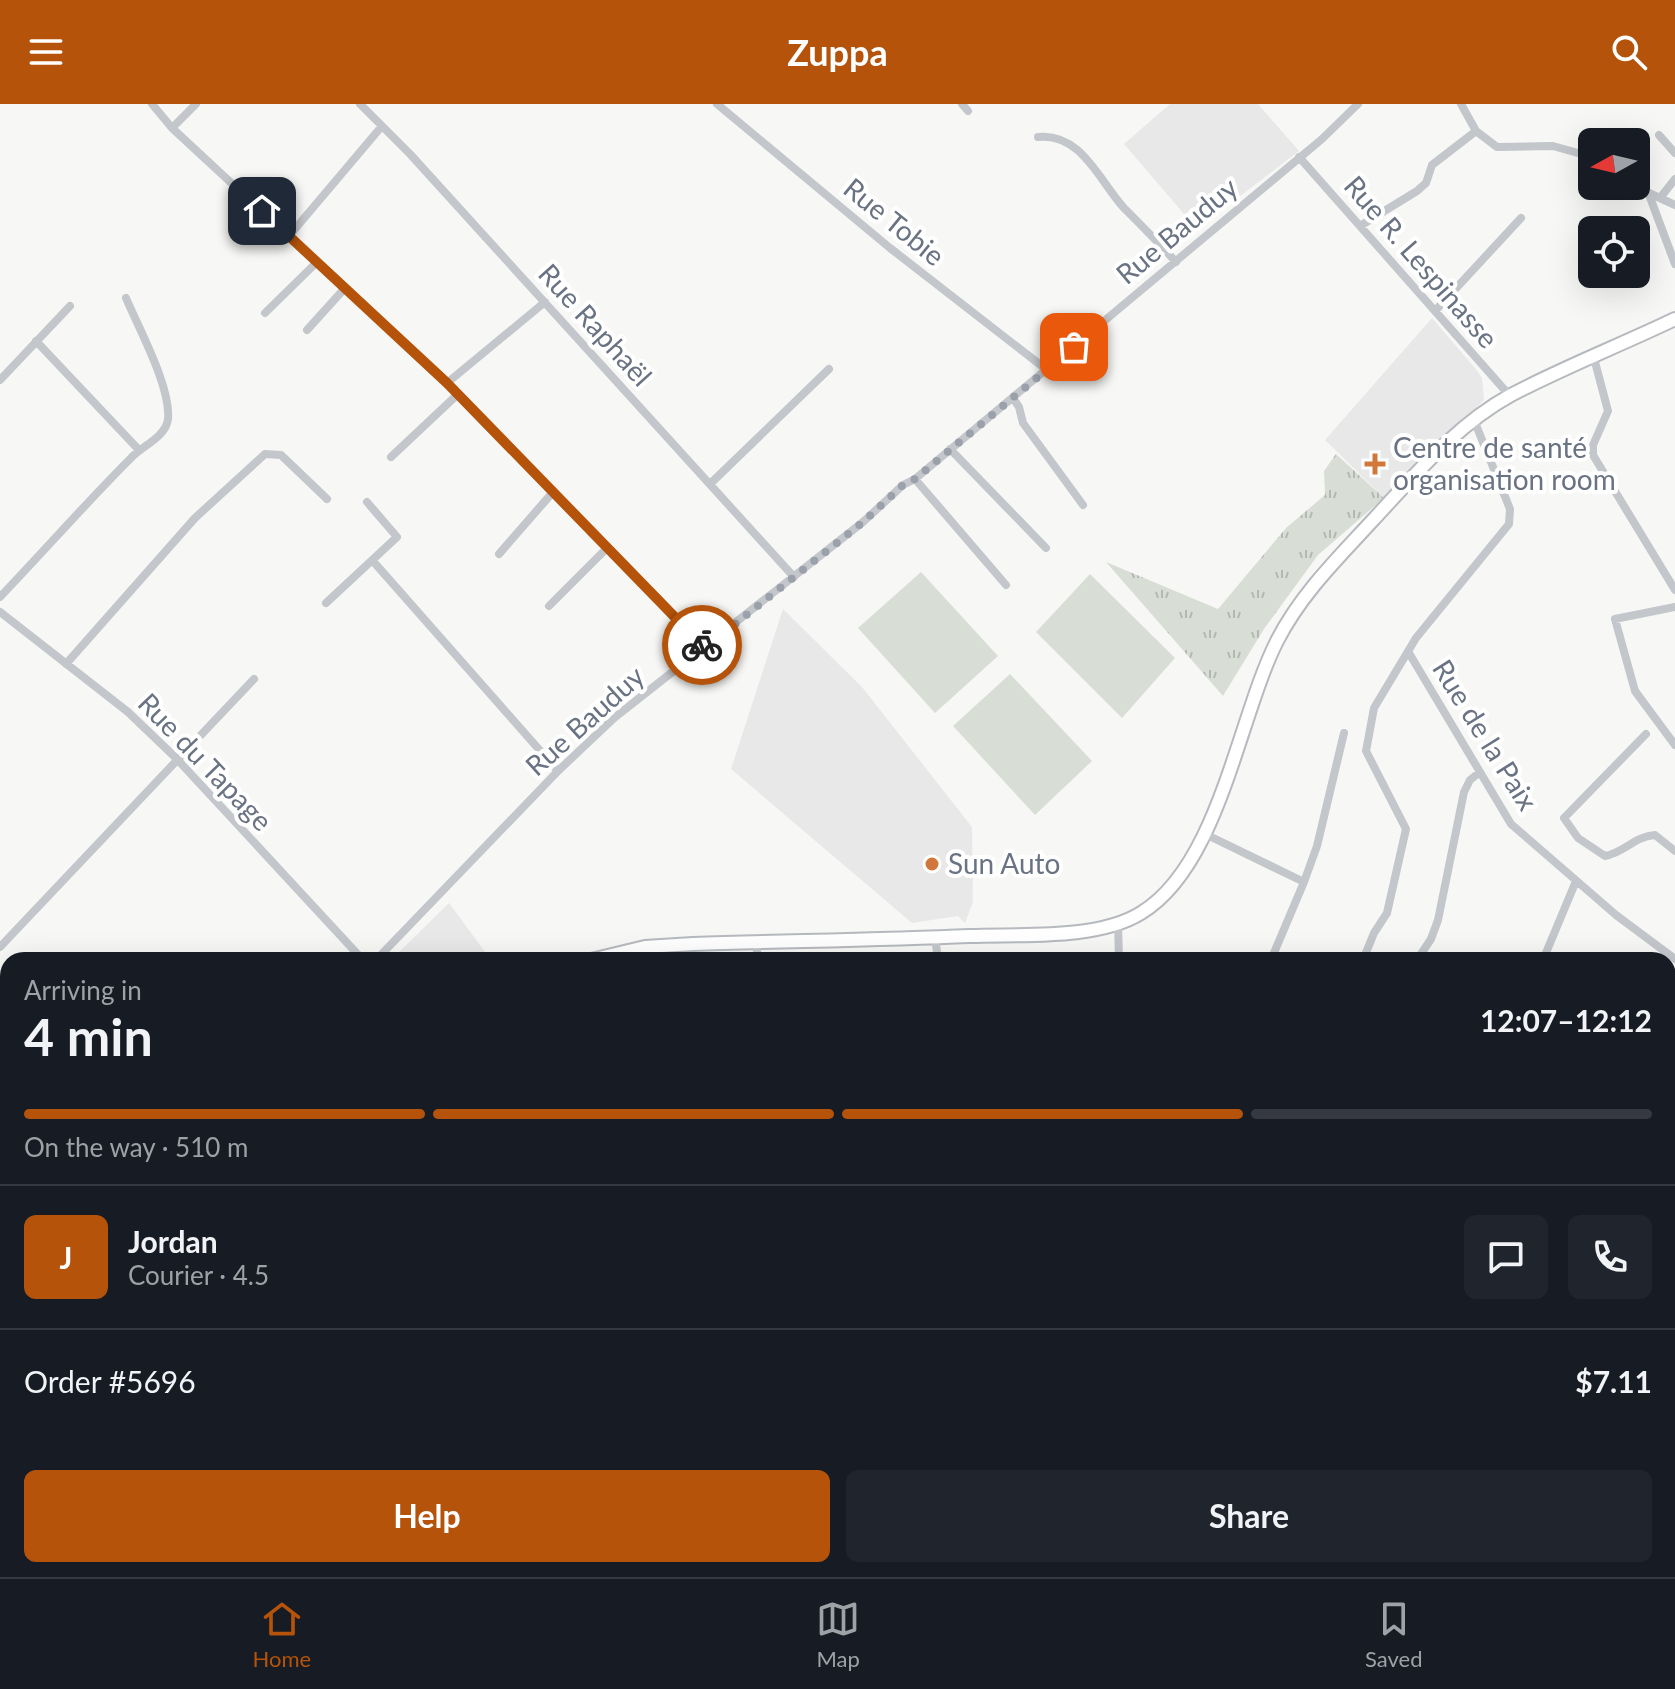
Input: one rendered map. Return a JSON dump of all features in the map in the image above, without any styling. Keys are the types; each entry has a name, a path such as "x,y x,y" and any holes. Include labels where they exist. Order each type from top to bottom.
{"main road":[{"path":"624,952 645,947 757,941 1054,933 1118,923 1157,901 1185,866 1203,833 1232,766 1261,678 1296,609 1321,576 1413,477 1474,420 1510,396 1675,319"}],"street":[{"path":"152,104 172,128 447,383 705,648"},
{"path":"172,128 196,104"},
{"name":"Rue Raphaël","path":"360,104 545,302 794,577"},
{"path":"367,112 374,104"},
{"name":"Rue Tobie","path":"717,104 890,248 1047,370"},
{"name":"Rue Bauduy","path":"384,952 558,771 614,718 863,522 903,485 915,479 1176,262 1358,104"},
{"path":"1461,104 1476,131 1497,147 1553,146 1578,153"},
{"path":"289,236 382,126"},
{"path":"1360,226 1417,191 1426,183 1432,165 1476,131"},
{"path":"1659,135 1675,153"},
{"path":"1038,137 1053,136 1075,148 1122,206 1176,262"},
{"name":"Rue R. Lespinasse","path":"1299,157 1510,396"},
{"path":"1660,198 1675,179"},
{"path":"1650,193 1675,205"},
{"path":"1650,197 1675,264"},
{"path":"1435,311 1521,218"},
{"path":"265,313 317,262"},
{"path":"307,330 345,288"},
{"path":"0,597 139,450 162,433 168,421 166,399 126,298"},
{"path":"447,383 545,302"},
{"path":"0,380 4,368 70,306"},
{"path":"36,341 139,450"},
{"path":"1594,358 1608,411 1593,445 1593,455 1675,590"},
{"path":"710,484 829,369"},
{"path":"391,457 458,394"},
{"path":"1013,398 1023,423 1083,505"},
{"path":"1366,952 1387,913 1406,829 1366,751 1367,731 1374,708 1416,638 1509,524 1510,509 1474,420"},
{"path":"950,449 1046,548"},
{"path":"66,664 195,518 265,454 281,455 327,499"},
{"path":"915,479 1006,585"},
{"path":"499,554 553,492"},
{"path":"326,603 398,534 367,502"},
{"path":"549,606 607,548"},
{"path":"372,560 558,771"},
{"path":"1675,607 1615,619 1635,691 1675,745"},
{"name":"Rue du Tapage","path":"0,612 128,712 176,758 356,952"},
{"name":"Rue de la Paix","path":"1409,653 1511,824 1576,881 1666,952"},
{"path":"0,947 254,679"},
{"path":"1274,952 1317,846 1344,733"},
{"path":"1646,734 1564,818 1578,838 1605,856 1618,854 1643,836 1655,835 1675,851"},
{"path":"1422,952 1438,920 1464,792 1470,780 1480,772"},
{"path":"1203,833 1304,882"},
{"path":"1546,952 1576,881"},
{"path":"1118,923 1119,952"},
{"path":"935,937 937,952"},
{"path":"757,941 757,952"}],"shaded area":[{"path":"1170,104 1258,104 1299,151 1197,229 1124,144"},
{"path":"1432,318 1482,378 1484,400 1384,498 1325,440"},
{"path":"783,609 862,687 972,827 973,902 965,923 958,916 912,923 731,769"},
{"path":"449,903 485,952 399,952"}],"green space":[{"path":"1336,454 1384,498 1318,555 1264,629 1223,696 1106,562 1218,609 1286,528 1325,495 1324,471"},
{"path":"921,572 998,656 935,713 858,628"},
{"path":"1090,574 1175,658 1122,718 1036,632"},
{"path":"1010,674 1092,761 1035,815 953,726"}],"way so far":[{"path":"702,645 705,648 863,522 903,485 915,479 1074,347"}],"place":[{"name":"Centre de santé organisation room","path":"1375,464"},
{"name":"Sun Auto","path":"932,864"}],"route":[{"path":"262,211 447,383 702,645"}]}
